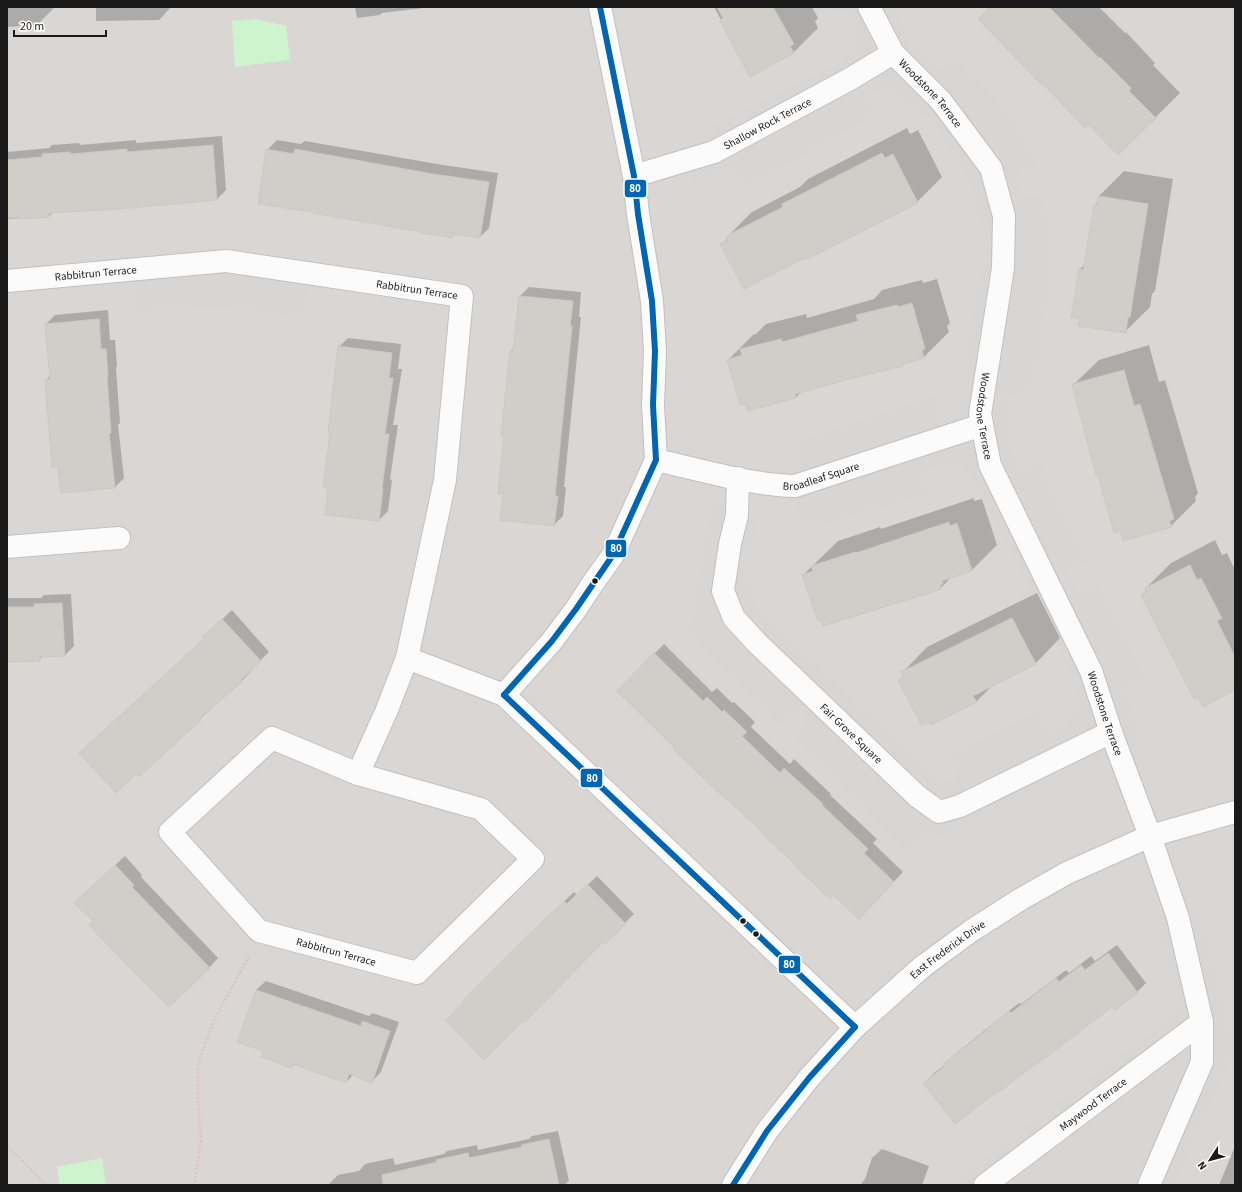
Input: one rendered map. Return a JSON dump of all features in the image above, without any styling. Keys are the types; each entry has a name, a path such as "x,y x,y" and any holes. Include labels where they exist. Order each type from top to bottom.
{"street":[{"path":"504,695 552,641 613,555 656,460 653,405 654,351 652,301 638,214 634,176 600,7"},
{"name":"Woodstone Terrace","path":"869,7 893,53 941,101 991,168 1004,216 1003,268 980,414 990,464 1091,671 1111,732 1150,836"},
{"name":"Shallow Rock Terrace","path":"634,176 714,152 850,79 893,53"},
{"name":"Rabbitrun Terrace","path":"7,281 226,261 462,296 445,480 407,658 386,712 358,774"},
{"name":"Broadleaf Square","path":"656,460 738,478 777,485 795,486 982,425"},
{"name":"Fair Grove Square","path":"738,478 737,515 730,544 723,591 734,618 757,643 917,796 939,812 960,806 1111,732"},
{"path":"7,547 119,538"},
{"path":"407,658 504,695 855,1027"},
{"name":"Rabbitrun Terrace","path":"272,738 358,774 481,809 533,859 417,973 270,934 259,931 170,832 272,738"},
{"name":"East Frederick Drive","path":"733,1185 768,1131 809,1078 855,1027 922,967 977,927 1021,899 1067,873 1150,836 1235,812"},
{"path":"1149,1185 1202,1062 1202,1022 1178,918 1150,836"},
{"name":"Maywood Terrace","path":"985,1185 1202,1022"}],"path":[{"path":"192,1185 195,1181 201,1141 198,1098 198,1064 214,1020 249,956 270,934"},
{"path":"7,1148 46,1185"}],"shaded area":[{"path":"7,7 1235,7 1235,1185 7,1185"},
{"path":"824,7 894,7 895,14 913,46 939,72 957,59 1003,107 1022,136 1036,165 1018,170 1016,182 1021,199 1041,198 1050,232 1045,303 1036,365 1028,392 1006,394 1005,418 1011,452 1017,472 1041,464 1056,500 1087,561 1065,569 1078,596 1098,585 1144,678 1124,688 1143,743 1083,764 943,834 930,833 907,851 795,737 808,722 805,712 794,712 781,724 686,630 699,614 696,602 713,502 757,524 745,568 754,606 934,777 953,783 959,776 951,755 1039,712 1051,733 1066,726 1081,706 1074,675 973,477 960,465 935,465 919,474 928,493 805,528 797,509 794,468 797,458 792,444 934,397 940,421 949,423 959,413 965,395 973,313 987,250 974,187 935,122 886,87 866,92 874,114 743,188 733,165 695,183 688,141 837,65 853,52 856,36 850,14 842,8 827,13"},
{"path":"134,269 310,274 303,317 221,305 139,311"},
{"path":"1198,911 1233,1051 1173,1185 958,1185 961,1178 1119,1057 1147,1038 1176,1014 1181,1003 1157,925"}],"green space":[{"path":"255,19 286,26 290,60 235,67 232,21"},
{"path":"102,1158 106,1185 60,1185 57,1167"}],"building":[{"path":"717,7 773,7 794,44 790,46 794,53 750,77 720,21 723,18"},
{"path":"990,7 1049,7 1131,88 1129,91 1156,118 1118,155 1089,125 1085,128 978,19"},
{"path":"213,145 217,200 119,209 49,213 49,217 19,219 19,217 7,218 7,160 42,157 42,154 70,152 71,154 127,149 127,152"},
{"path":"266,149 294,154 295,149 433,174 489,182 480,238 454,234 453,238 313,212 258,204"},
{"path":"882,153 885,158 893,154 918,203 808,259 807,257 744,289 720,244 728,240 726,236 783,207 782,204"},
{"path":"1098,196 1148,204 1130,317 1128,317 1126,333 1078,326 1080,318 1071,318 1079,269 1083,270 1094,204 1097,205"},
{"path":"519,296 573,301 570,326 572,326 555,496 558,496 554,526 500,520 503,494 498,494 504,436 501,436 510,351 513,351"},
{"path":"912,303 925,349 922,350 924,358 903,364 903,366 795,394 796,398 748,411 746,404 740,405 727,360 742,355 740,349 781,339 782,342 858,321 856,315"},
{"path":"99,319 101,349 106,349 111,433 109,433 115,488 61,493 58,467 52,467 45,380 50,379 45,324"},
{"path":"338,346 392,353 389,378 393,378 385,434 389,434 379,521 325,515 328,488 323,487"},
{"path":"1124,370 1134,406 1140,404 1174,519 1169,521 1172,527 1123,541 1121,531 1114,533 1098,475 1096,475 1072,384"},
{"path":"949,522 950,526 957,523 972,571 942,581 943,584 940,585 942,589 823,626 821,620 818,621 802,575 813,571 811,566 855,552 856,553"},
{"path":"1190,565 1197,580 1201,578 1222,618 1217,621 1235,657 1235,690 1203,707 1198,697 1194,699 1141,595 1147,592 1145,588"},
{"path":"62,603 65,656 39,657 40,661 7,662 7,607 34,607 34,604"},
{"path":"1012,618 1036,664 973,696 977,702 931,725 929,722 922,726 898,680 904,677 901,672"},
{"path":"222,619 261,661 241,680 243,681 200,718 201,720 139,777 136,774 116,793 79,753 204,639 202,637"},
{"path":"654,653 703,701 707,697 722,712 724,710 747,732 742,736 780,773 784,768 823,804 822,805 868,849 864,853 894,882 859,919 833,895 830,899 761,833 762,831 673,749 675,748 617,691"},
{"path":"115,865 134,885 132,887 210,968 169,1007 89,925 93,921 74,903"},
{"path":"587,884 626,924 605,944 603,942 525,1022 523,1021 484,1060 446,1021 464,1002 463,1000 523,940 564,901 567,904"},
{"path":"1108,953 1138,993 1115,1010 1112,1007 955,1124 923,1083 945,1066 943,1064 1009,1011 1011,1013 1056,978 1059,982 1081,965 1085,970"},
{"path":"256,990 361,1026 362,1021 390,1031 372,1083 349,1074 346,1083 293,1064 292,1068 261,1057 263,1051 237,1042"},
{"path":"549,1139 559,1185 383,1185 382,1175 437,1162 436,1160 468,1153 469,1158 522,1147 521,1145"}],"transit line":[{"name":"80","path":"504,695 552,641 613,555 656,460 653,405 655,351 652,301 638,214 634,176 600,7"},
{"name":"80","path":"504,695 855,1027"},
{"name":"80","path":"733,1185 767,1131 809,1078 855,1027"}]}
